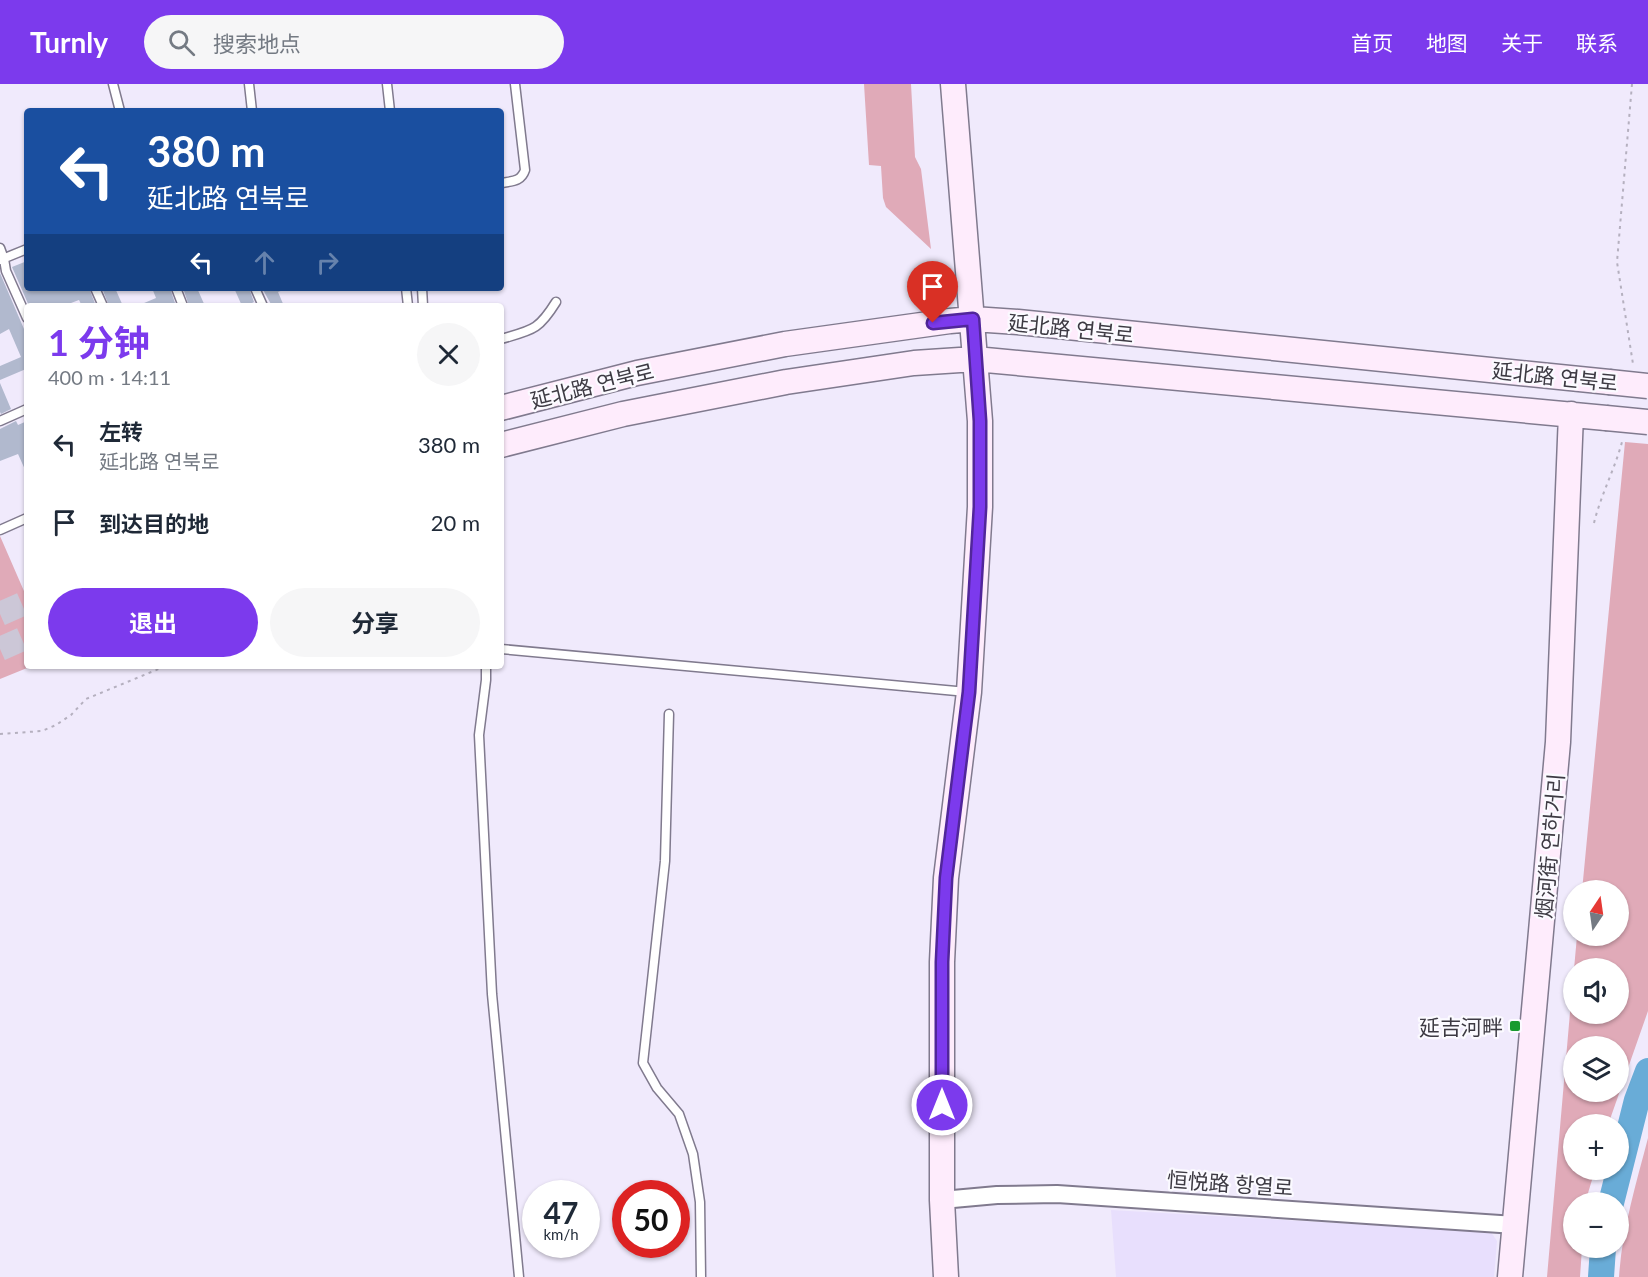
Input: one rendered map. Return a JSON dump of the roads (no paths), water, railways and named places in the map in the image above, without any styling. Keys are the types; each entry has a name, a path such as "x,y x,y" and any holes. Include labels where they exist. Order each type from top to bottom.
{"main road":[{"path":"946,1277 942,1200 942,962 946,878 969,692 980,507 980,421 953,84"},
{"name":"延北路 연북로","path":"504,407 605,380 724,354 833,336 973,319 1648,386"},
{"name":"延北路 연북로","path":"504,444 623,414 786,382 914,363 975,359 1648,422"},
{"name":"烟河街 연하거리","path":"1510,1277 1558,742 1571,414"}],"street":[{"name":"恒悦路 항열로","path":"942,1200 1057,1194 1515,1225"}],"lane":[{"path":"113,84 119,108"},
{"path":"249,84 252,108"},
{"path":"387,84 390,108"},
{"path":"504,183 516,181 525,170 515,84"},
{"path":"0,248 6,271 24,311"},
{"path":"2,260 24,250"},
{"path":"504,338 537,327 548,315 555,302"},
{"path":"0,421 24,410"},
{"path":"0,530 24,519"},
{"path":"504,649 969,692"},
{"path":"486,669 479,735 492,994 519,1277"},
{"path":"669,714 665,861 643,1064 657,1088 679,1114 693,1154 700,1202 700,1277"}],"waterway":[{"path":"1614,1192 1637,1100 1648,1071"},
{"path":"1601,1277 1602,1258"}],"tunnel":[{"path":"0,614 24,603"},
{"path":"0,649 24,638"}],"place":[{"name":"延吉河畔","path":"1515,1026"}]}
